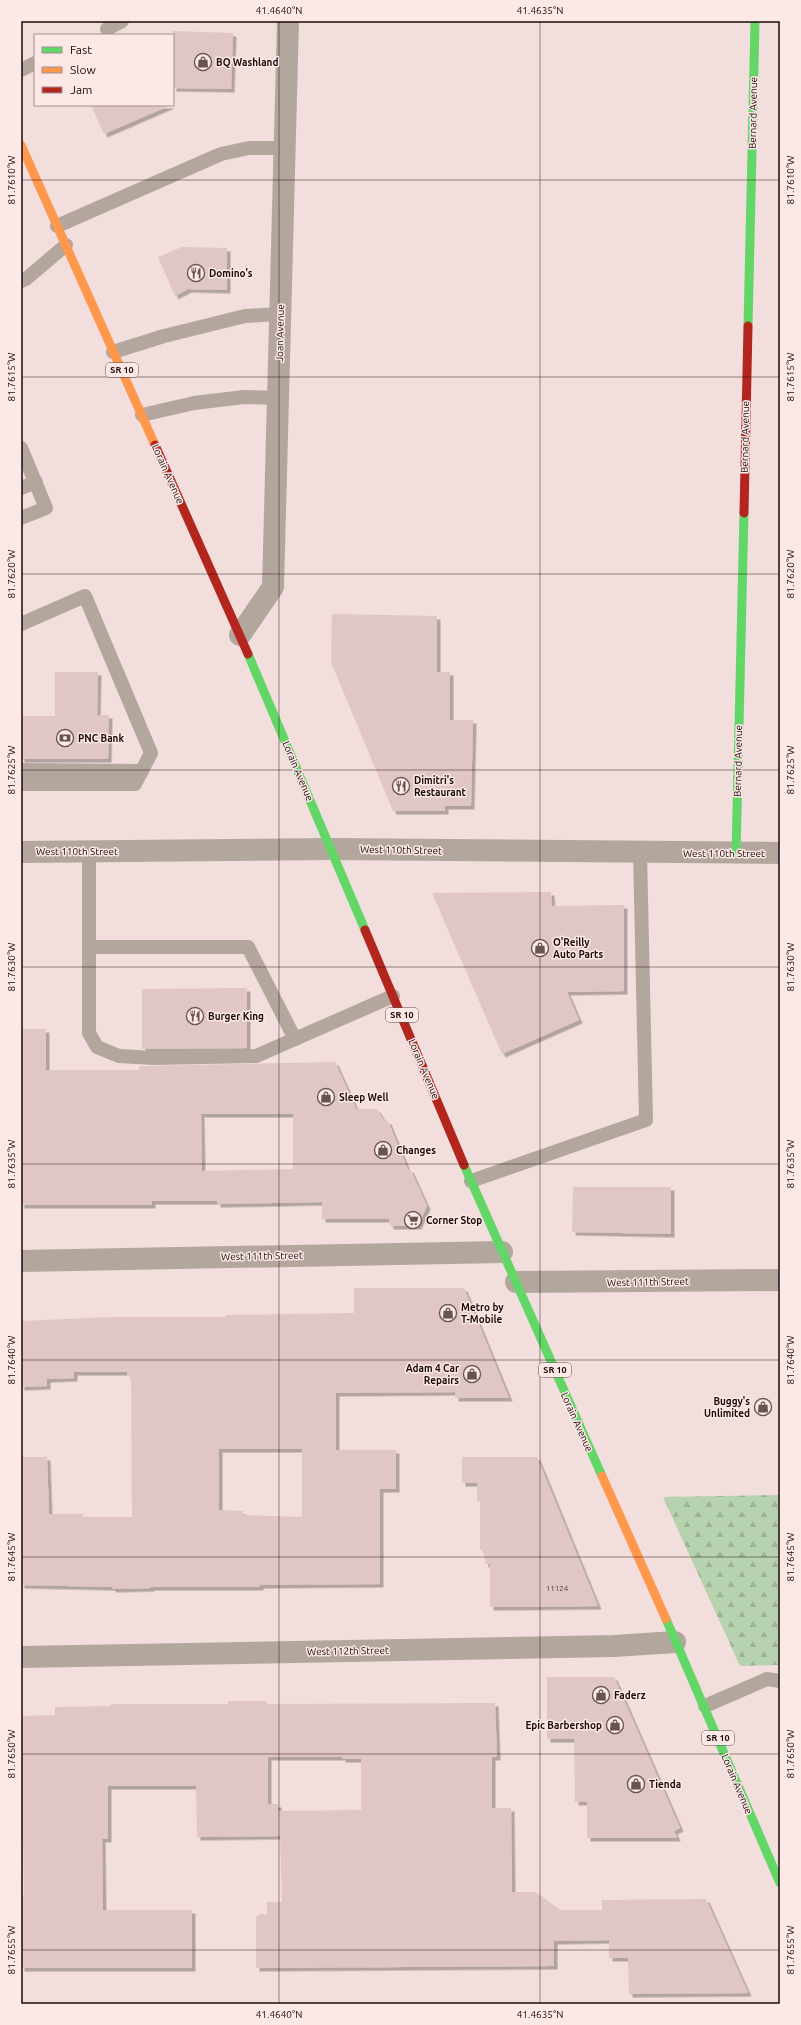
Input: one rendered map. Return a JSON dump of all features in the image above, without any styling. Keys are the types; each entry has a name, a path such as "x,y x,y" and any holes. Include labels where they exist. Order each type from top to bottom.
{"main road":[{"name":"Bernard Avenue","path":"736,854 755,21"},
{"name":"Lorain Avenue","path":"21,145 240,635 332,849 471,1181 675,1642 705,1706 780,1884"}],"street":[{"name":"Joan Avenue","path":"240,635 273,587 288,21"},
{"name":"West 110th Street","path":"21,852 332,849 736,854 780,853"},
{"name":"West 111th Street","path":"21,1260 502,1252"},
{"name":"West 111th Street","path":"516,1282 780,1280"},
{"name":"West 112th Street","path":"21,1657 614,1646 675,1642"}],"lane":[{"path":"107,29 122,21"},
{"path":"21,70 34,64"},
{"path":"57,226 221,154 249,148 284,148"},
{"path":"21,281 26,279 66,245"},
{"path":"113,352 164,336 246,316 280,314"},
{"path":"142,415 194,402 244,397 278,398"},
{"path":"21,448 46,508 21,518"},
{"path":"21,488 36,482"},
{"path":"21,624 86,596 151,753 135,784 21,784"},
{"path":"21,770 142,771"},
{"path":"89,851 89,1033 97,1047 119,1056 154,1058 256,1056 394,996"},
{"path":"471,1181 646,1120 640,852"},
{"path":"90,947 248,947 295,1039"},
{"path":"705,1706 767,1679 780,1681"}],"green space":[{"path":"780,1495 780,1665 740,1666 663,1497"}],"building":[{"name":"BQ Washland","path":"173,31 233,33 231,89 174,88"},
{"path":"91,106 169,106 104,134"},
{"name":"Domino's","path":"182,247 227,248 227,290 188,289 175,296 158,257"},
{"path":"332,614 437,616 437,672 450,672 450,720 473,720 471,806 445,806 445,811 393,811 331,662"},
{"name":"PNC Bank","path":"55,672 98,672 97,715 109,715 108,759 21,759 21,716 55,716"},
{"name":"O'Reilly Auto Parts","path":"551,892 552,906 624,905 624,991 567,992 579,1020 502,1054 432,893"},
{"name":"Burger King","path":"247,988 247,1048 142,1049 142,989"},
{"path":"21,1029 46,1029 46,1070 139,1070 139,1067 142,1066 335,1062 356,1109 377,1109 384,1121 388,1121 408,1170 410,1169 427,1206 418,1226 390,1226 389,1219 322,1219 322,1202 217,1204 217,1201 152,1201 152,1205 21,1205","holes":["201,1114 293,1114 293,1169 202,1171"]},
{"path":"573,1187 671,1187 671,1234 572,1232"},
{"path":"354,1288 464,1288 509,1398 455,1398 455,1392 336,1393 336,1450 396,1450 396,1489 380,1489 380,1584 260,1585 260,1587 151,1587 112,1589 112,1587 21,1585 21,1457 47,1457 49,1514 83,1514 83,1517 132,1517 131,1376 127,1376 127,1372 74,1372 74,1378 47,1379 47,1386 21,1387 21,1321 112,1317 225,1317 225,1315 354,1313","holes":["219,1449 302,1449 302,1517 243,1515 243,1511 219,1510"]},
{"path":"462,1457 537,1457 598,1606 490,1607 490,1564 485,1564 484,1550 480,1550 480,1501 477,1501 477,1483 462,1483"},
{"path":"547,1677 614,1677 680,1828 674,1831 677,1838 587,1838 587,1802 575,1802 574,1739 547,1739"},
{"path":"228,1701 267,1701 267,1704 495,1703 497,1757 492,1757 492,1808 511,1808 512,1892 536,1892 560,1910 602,1910 602,1900 706,1899 748,1993 629,1994 628,1958 609,1958 609,1940 554,1941 554,1966 256,1968 256,1916 259,1916 259,1914 267,1914 267,1902 282,1902 280,1836 197,1837 196,1786 108,1786 108,1839 102,1839 103,1910 192,1910 192,1968 21,1968 21,1896 24,1896 23,1838 21,1838 21,1716 55,1715 55,1707 111,1706 111,1704 228,1704","holes":["268,1757 342,1757 342,1759 361,1759 361,1810 278,1811 278,1804 268,1804"]}],"traffic: fast":[{"path":"748,326 755,21"},
{"path":"736,854 744,513"},
{"path":"248,654 365,930"},
{"path":"464,1165 602,1476"},
{"path":"666,1619 780,1883"}],"traffic: slow":[{"path":"21,145 155,445"},
{"path":"602,1476 666,1619"}],"traffic: jam":[{"path":"744,513 748,326"},
{"path":"155,445 248,654"},
{"path":"365,930 464,1165"}],"place":[{"name":"BQ Washland","path":"203,62"},
{"name":"Domino's","path":"196,273"},
{"name":"PNC Bank","path":"65,738"},
{"name":"Dimitri's Restaurant","path":"401,786"},
{"name":"O'Reilly Auto Parts","path":"540,948"},
{"name":"Burger King","path":"195,1016"},
{"name":"Sleep Well","path":"326,1097"},
{"name":"Changes","path":"383,1150"},
{"name":"Corner Stop","path":"413,1220"},
{"name":"Metro by T-Mobile","path":"448,1313"},
{"name":"Adam 4 Car Repairs","path":"472,1374"},
{"name":"Buggy's Unlimited","path":"763,1407"},
{"name":"Faderz","path":"601,1695"},
{"name":"Epic Barbershop","path":"615,1725"},
{"name":"Tienda","path":"636,1784"}]}
